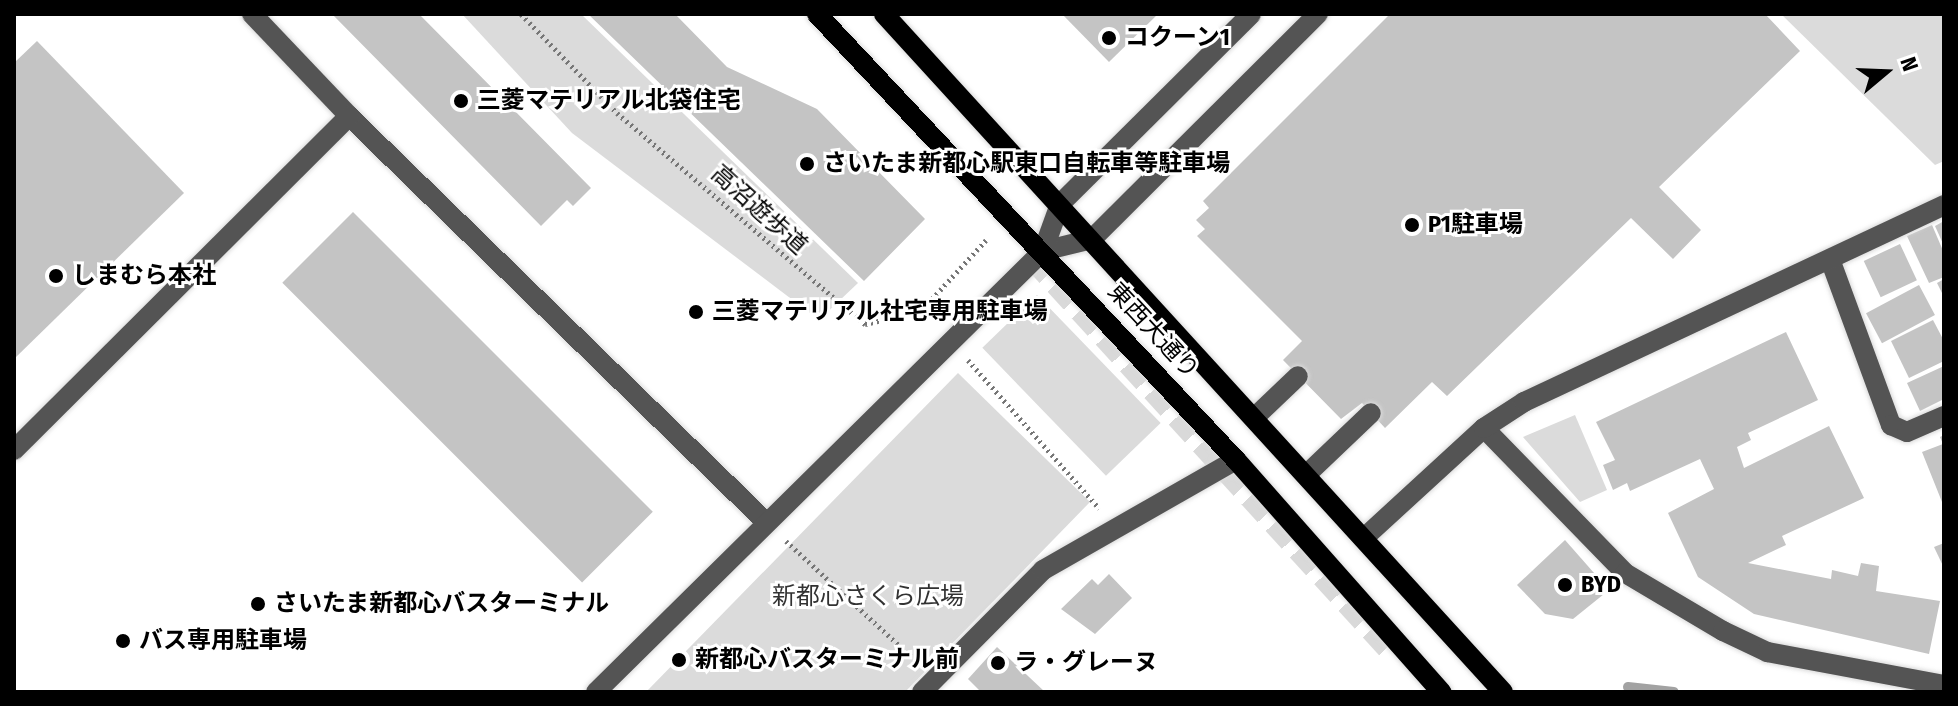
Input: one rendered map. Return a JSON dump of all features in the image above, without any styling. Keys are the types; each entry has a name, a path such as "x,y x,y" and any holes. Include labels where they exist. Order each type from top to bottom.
{"main road":[{"name":"東西大通り","path":"817,14 1043,251 1236,460 1441,692"},
{"name":"東西大通り","path":"886,14 1503,692"}],"street":[{"path":"252,14 349,116 767,523"},
{"path":"596,692 1043,251 1060,204 1251,14"},
{"path":"1043,251 1092,239 1318,14"},
{"path":"14,450 349,116"},
{"path":"1365,537 1484,428 1524,402 1831,262 1944,205"},
{"path":"1831,262 1891,425 1907,432 1944,416"},
{"path":"1255,417 1298,376"},
{"path":"1307,474 1371,413"},
{"path":"1484,428 1625,573 1723,631 1767,652 1944,685"},
{"path":"935,687 1043,570 1236,460"}],"path":[{"name":"高沼遊歩道","path":"521,14 617,113 865,324 900,316 932,299 986,240"},
{"path":"951,341 1117,528"},
{"path":"767,523 935,687"}],"green space":[{"path":"462,14 581,14 858,283 819,320 572,133"},
{"path":"1781,14 1944,14 1944,161 1935,165"},
{"path":"1037,295 1161,423 1106,476 982,348"},
{"name":"新都心さくら広場","path":"958,373 1090,502 905,692 646,692"},
{"path":"1575,415 1607,490 1580,502 1523,437"}],"building":[{"name":"三菱マテリアル北袋住宅","path":"332,14 419,14 591,188 573,206 567,200 541,226"},
{"name":"さいたま新都心駅東口自転車等駐車場","path":"588,14 675,14 727,67 817,109 925,219 864,281"},
{"name":"コクーン1","path":"1062,14 1158,14 1109,62"},
{"name":"P1駐車場","path":"1390,14 1765,14 1800,51 1659,187 1701,230 1673,259 1631,218 1447,396 1432,382 1385,428 1362,403 1341,419 1283,360 1302,341 1197,236 1205,229 1196,220 1209,208 1203,201"},
{"name":"しまむら本社","path":"37,41 184,193 14,359 14,63"},
{"path":"353,212 653,512 582,583 282,283"},
{"path":"1944,221 1944,246 1935,226"},
{"path":"1932,225 1944,253 1944,277 1929,283 1907,236"},
{"path":"1900,244 1917,280 1881,297 1864,261"},
{"path":"1944,279 1944,297 1937,283"},
{"path":"1919,285 1935,315 1882,343 1866,313"},
{"path":"1933,320 1944,341 1944,361 1909,378 1891,341"},
{"path":"1786,332 1818,400 1748,433 1751,440 1737,447 1744,468 1829,426 1864,498 1782,536 1786,545 1748,563 1831,579 1832,570 1858,576 1861,563 1879,566 1876,591 1940,601 1929,654 1754,614 1698,577 1668,513 1714,489 1700,459 1630,491 1627,483 1613,490 1603,465 1615,460 1596,422"},
{"path":"1944,366 1944,399 1920,411 1907,383"},
{"path":"1944,435 1944,507 1922,452 1943,444 1940,437"},
{"path":"1565,540 1609,590 1573,619 1545,614 1517,585"},
{"path":"1944,543 1944,568 1934,547"},
{"path":"1109,574 1132,598 1095,634 1061,609 1092,579 1098,585"},
{"name":"ラ・グレーヌ","path":"997,647 1045,692 981,692 968,679"}],"waterway":[{"path":"1628,687 1674,692"}],"tunnel":[{"path":"1032,257 1395,655"}],"place":[{"name":"コクーン1","path":"1109,38"},
{"name":"三菱マテリアル北袋住宅","path":"461,101"},
{"name":"さいたま新都心駅東口自転車等駐車場","path":"807,164"},
{"name":"P1駐車場","path":"1412,225"},
{"name":"しまむら本社","path":"56,276"},
{"name":"三菱マテリアル社宅専用駐車場","path":"696,312"},
{"name":"BYD","path":"1565,585"},
{"name":"さいたま新都心バスターミナル","path":"258,604"},
{"name":"バス専用駐車場","path":"123,641"},
{"name":"新都心バスターミナル前","path":"679,660"},
{"name":"ラ・グレーヌ","path":"998,663"}]}
